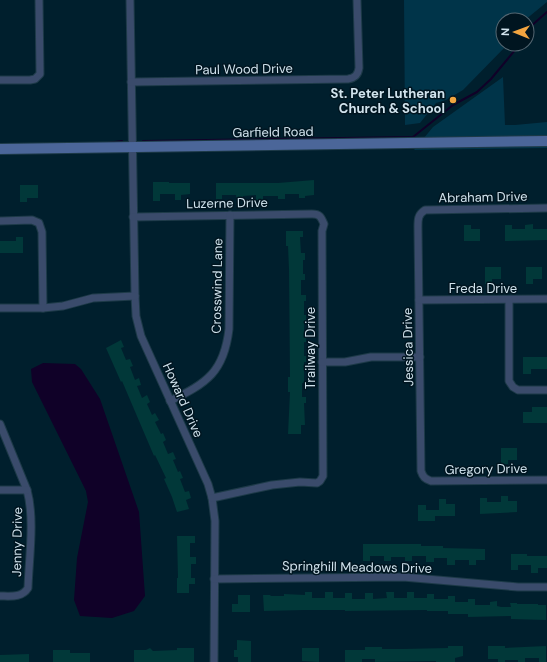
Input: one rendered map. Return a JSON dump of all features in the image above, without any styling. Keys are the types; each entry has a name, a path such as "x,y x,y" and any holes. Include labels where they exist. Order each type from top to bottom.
{"street":[{"path":"0,80 30,80 38,76 41,69 39,0"},
{"name":"Howard Drive","path":"130,0 136,316 141,336 208,484 212,498 215,521 214,662"},
{"name":"Paul Wood Drive","path":"132,82 348,79 356,76 359,68 357,0"},
{"name":"Garfield Road","path":"0,149 547,141"},
{"name":"Abraham Drive","path":"420,213 425,210 441,209 547,208"},
{"name":"Jessica Drive","path":"420,213 418,230 421,471 426,480"},
{"name":"Luzerne Drive","path":"133,216 312,214 318,214 321,216"},
{"name":"Crosswind Lane","path":"170,401 194,390 208,379 222,360 227,345 229,329 230,216"},
{"name":"Trailway Drive","path":"212,498 272,485 300,482 313,484 320,481 323,476 322,231 324,224 321,216"},
{"path":"0,221 32,220 39,223 42,232 43,308"},
{"path":"0,308 43,308 63,306 93,298 135,296"},
{"name":"Freda Drive","path":"419,300 547,299"},
{"path":"509,300 510,381 513,387 518,390 547,390"},
{"path":"322,362 345,362 371,357 420,357"},
{"name":"Jenny Drive","path":"0,424 27,490 30,500 31,514 28,588 26,593 18,596 0,596"},
{"name":"Gregory Drive","path":"426,480 436,482 547,480"},
{"path":"0,490 27,490"},
{"name":"Springhill Meadows Drive","path":"214,579 403,577 518,587 547,587"}],"shaded area":[{"name":"St. Peter Lutheran Church & School","path":"404,0 547,0 547,2 535,12 495,12 495,52 500,52 463,90 446,100 436,103 420,123 405,125"},
{"path":"503,77 505,125 547,122 547,148 414,150 433,127"},
{"path":"43,363 75,364 81,369 100,399 139,512 145,596 134,611 112,618 80,616 74,600 77,558 88,502 86,491 32,382 31,369"}],"building":[{"path":"314,180 314,195 305,196 305,198 299,198 299,194 285,194 285,199 278,199 278,196 263,196 263,200 256,200 256,195 243,196 243,200 237,200 236,195 222,195 222,199 216,199 216,183 278,183"},
{"path":"153,182 190,183 190,194 181,195 181,200 175,200 175,194 160,194 160,201 153,201"},
{"path":"20,185 38,185 38,198 27,198 27,202 20,202"},
{"path":"533,224 533,229 547,229 547,240 505,241 505,225 512,225 512,229 525,229 525,225"},
{"path":"464,225 471,225 471,229 480,229 480,241 464,241"},
{"path":"286,231 303,231 303,237 300,237 301,253 305,253 305,260 303,260 303,274 305,274 305,280 301,280 301,295 306,295 306,301 304,301 304,315 306,315 306,321 304,321 304,335 306,335 306,342 304,342 304,356 306,356 306,362 304,362 302,397 306,397 306,403 304,403 305,425 301,425 301,434 288,434 290,392 288,392 288,377 290,377 289,269"},
{"path":"16,237 23,237 23,253 0,253 0,241 16,241"},
{"path":"485,267 501,267 501,279 492,279 492,284 485,284"},
{"path":"526,267 542,267 542,279 533,279 533,284 526,284"},
{"path":"121,340 124,347 121,348 126,360 130,359 133,366 130,367 135,380 139,378 141,385 137,386 142,398 147,395 150,402 147,404 152,415 155,413 159,420 155,422 166,440 163,442 168,454 173,452 176,459 173,460 178,472 180,471 183,478 180,479 185,492 189,491 191,498 186,500 189,509 177,512 164,479 166,478 155,455 154,456 122,381 121,382 106,348"},
{"path":"523,357 547,357 547,369 531,369 531,374 523,374"},
{"path":"532,407 547,407 547,423 523,423 523,412 532,412"},
{"path":"501,448 517,448 517,460 508,460 508,464 501,464"},
{"path":"501,496 508,496 508,501 517,501 517,512 480,514 480,498 487,498 487,502 501,502"},
{"path":"439,499 446,499 446,504 455,504 455,516 435,516 435,521 418,521 418,505 426,505 426,510 439,510"},
{"path":"177,536 195,536 195,543 190,543 190,557 196,557 196,564 191,564 191,578 195,578 195,584 189,584 189,593 177,593"},
{"path":"363,544 421,544 421,546 443,546 443,548 485,549 485,560 476,560 476,565 469,565 469,560 455,560 455,565 447,565 447,558 434,558 434,562 426,562 426,556 412,556 412,561 405,561 405,557 391,557 391,561 384,561 384,556 370,556 370,561 363,561"},
{"path":"511,554 547,556 547,568 538,568 538,573 531,573 531,565 518,565 518,570 511,570"},
{"path":"305,592 312,592 312,598 325,598 325,592 333,592 333,598 345,598 345,593 352,593 352,599 365,599 365,593 373,593 373,599 387,598 386,592 394,592 394,598 407,598 407,592 414,592 414,598 427,598 427,594 434,594 434,599 448,599 448,596 455,596 455,602 468,602 468,599 475,599 475,605 490,605 490,602 497,601 497,606 501,607 511,607 510,603 538,604 546,605 546,620 511,619 511,616 468,617 468,614 448,614 448,611 427,610 264,611 263,595 305,595"},
{"path":"238,595 250,595 250,612 232,612 232,604 238,604"},
{"path":"237,640 251,641 251,662 238,662 238,657 234,657 234,650 237,650"},
{"path":"448,646 463,646 463,656 455,658 455,662 375,662 375,659 362,659 362,662 345,662 345,650 365,650 365,647 402,649 448,648"},
{"path":"488,646 505,646 505,648 546,646 546,662 539,662 539,658 525,658 525,662 518,662 518,660 505,660 505,662 498,662 498,659 488,659"},
{"path":"150,648 153,651 177,650 177,648 194,648 194,662 134,662 134,650 146,650"},
{"path":"302,648 319,648 319,662 302,661"},
{"path":"53,650 70,650 70,653 90,653 90,662 53,662"},
{"path":"29,654 29,662 0,662 0,655"}],"waterway":[{"path":"535,23 547,12"},
{"path":"143,141 413,137 453,105 477,92 491,79 513,52"},
{"path":"107,143 122,141"}],"place":[{"name":"St. Peter Lutheran Church & School","path":"453,100"}]}
